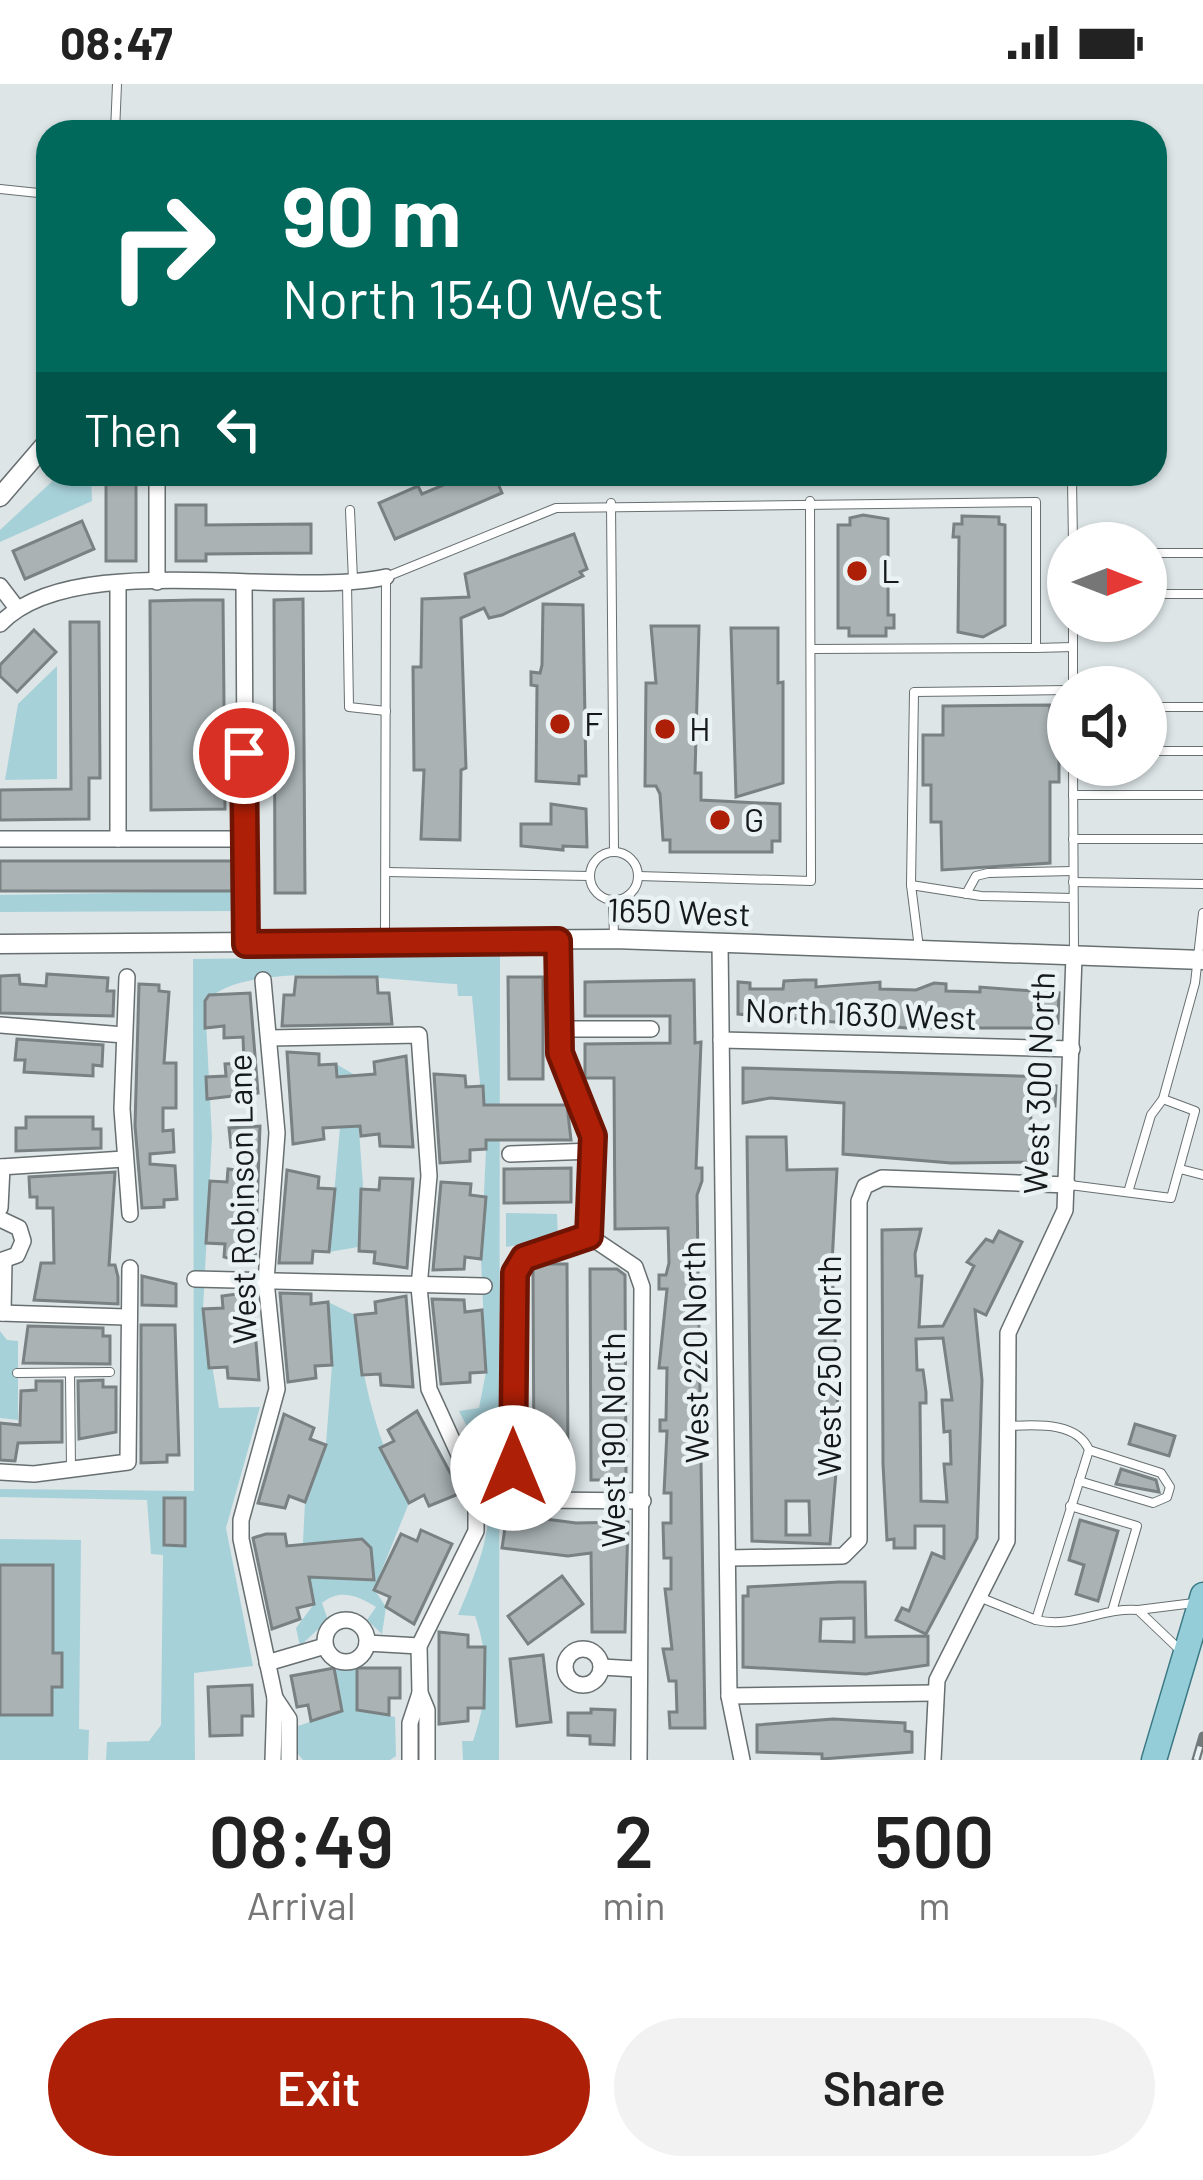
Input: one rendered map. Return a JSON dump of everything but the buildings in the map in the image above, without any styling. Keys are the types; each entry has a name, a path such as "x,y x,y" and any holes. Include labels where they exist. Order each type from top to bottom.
{"main road":[{"path":"1154,1760 1202,1598"}],"street":[{"path":"0,497 36,455"},
{"path":"157,486 157,582"},
{"path":"0,624 16,608 75,587 386,578"},
{"path":"244,583 246,944"},
{"path":"118,839 126,584"},
{"path":"0,586 16,608"},
{"path":"0,839 244,838"},
{"name":"1650 West","path":"0,944 614,939 1200,960"},
{"path":"558,941 557,1029 564,1070 588,1117 594,1151 589,1236 519,1264 514,1286 514,1481 527,1497 643,1501"},
{"name":"West 220 North","path":"720,943 729,1696 742,1760"},
{"name":"West 300 North","path":"933,1760 933,1694 1006,1541 1008,1333 1065,1210 1074,956"},
{"path":"127,976 124,1159 130,1214"},
{"name":"West Robinson Lane","path":"263,980 278,1132 266,1281 277,1389 241,1520 241,1539 275,1698 274,1760"},
{"path":"0,1025 124,1035"},
{"path":"557,1029 651,1029"},
{"path":"270,1038 419,1035 429,1176 419,1287 429,1389 476,1492 478,1513 476,1531 419,1646 420,1693 410,1724 410,1760"},
{"name":"North 1630 West","path":"721,1040 1072,1049"},
{"path":"510,1154 594,1151"},
{"path":"0,1208 1,1167 124,1159"},
{"name":"West 250 North","path":"728,1558 843,1556 856,1546 859,1201 865,1186 882,1178 1068,1185"},
{"path":"0,1219 14,1222 22,1234 21,1249 2,1262 2,1313 126,1317"},
{"name":"West 190 North","path":"589,1236 635,1267 642,1287 644,1618 636,1669 645,1703 638,1735 639,1760"},
{"path":"0,1472 128,1462 130,1268"},
{"path":"195,1279 484,1286"},
{"path":"346,1620 362,1627 367,1643 362,1655 349,1662 333,1658 325,1646 328,1628 346,1620"},
{"path":"367,1643 419,1646"},
{"path":"267,1664 325,1646"},
{"path":"602,1667 636,1669"},
{"path":"420,1693 428,1710 428,1760"},
{"path":"729,1696 933,1694"},
{"name":"West Robinson Lane","path":"275,1698 289,1719 289,1760"}],"lane":[{"path":"116,120 117,84"},
{"path":"0,189 36,193"},
{"path":"1072,486 1073,522"},
{"path":"638,875 811,881 810,502"},
{"path":"385,940 386,578 556,508 610,503 1036,502 1036,648"},
{"path":"610,503 614,852"},
{"path":"350,510 349,707 386,712"},
{"path":"1167,553 1203,553"},
{"path":"1167,594 1203,594"},
{"path":"1072,666 1073,642"},
{"path":"811,649 1073,647"},
{"path":"919,950 911,885 914,692 1047,689"},
{"path":"1167,707 1203,707"},
{"path":"1167,751 1203,751"},
{"path":"1073,786 1074,956"},
{"path":"1073,795 1203,795"},
{"path":"1073,839 1203,839"},
{"path":"614,852 631,859 638,875 628,895 613,900 599,895 590,876 597,859 614,852"},
{"path":"387,872 590,876"},
{"path":"966,894 976,876 988,873 1203,884"},
{"path":"911,885 966,894 1073,898"},
{"path":"613,900 614,939"},
{"path":"1129,1189 1151,1115 1163,1100 1196,983 1203,913"},
{"path":"1068,1185 1129,1189 1171,1198 1199,1111 1163,1100"},
{"path":"1180,1168 1203,1175"},
{"path":"17,1373 110,1372"},
{"path":"70,1374 71,1470"},
{"path":"1008,1426 1043,1425 1072,1432 1085,1439 1089,1450 1036,1620"},
{"path":"1079,1481 1153,1503 1167,1497 1170,1487 1161,1473 1089,1450"},
{"path":"1070,1506 1137,1526 1113,1608"},
{"path":"979,1597 1036,1620 1081,1622 1113,1608 1138,1610 1202,1598"},
{"path":"1138,1610 1185,1655"}],"shaded area":[{"path":"47,486 91,486 92,501 0,542 0,530"},
{"path":"57,666 57,779 5,780 18,704"},
{"path":"235,891 235,911 0,912 0,895"},
{"path":"500,955 499,1760 463,1760 462,1741 473,1741 478,1725 485,1663 475,1616 458,1615 480,1560 488,1513 482,1466 459,1411 479,1408 486,1372 481,1259 486,1149 472,996 458,996 457,984 324,975 254,980 225,988 205,1002 212,1137 203,1309 219,1408 260,1407 226,1528 253,1666 194,1673 195,1760 106,1760 107,1742 149,1741 161,1725 163,1555 151,1554 147,1500 0,1497 0,1489 194,1491 193,959"},
{"path":"336,1064 355,1075 363,1185 358,1247 329,1252 340,1127"},
{"path":"506,1213 557,1214 558,1238 506,1247"},
{"path":"328,1302 355,1315 373,1412 409,1503 374,1589 386,1607 382,1634 367,1620 376,1607 342,1595 322,1603 328,1620 300,1646 296,1628 314,1604 303,1542 305,1502 326,1444 332,1365"},
{"path":"0,1331 7,1340 18,1341 18,1420 0,1418"},
{"path":"0,1539 81,1540 79,1729 89,1730 88,1760 0,1760"},
{"path":"334,1668 357,1668 357,1710 395,1717 396,1756 390,1760 303,1760 298,1754 298,1726 342,1711"}],"railway":[{"path":"1196,1760 1203,1736"}],"place":[{"name":"L","path":"857,571"},
{"name":"F","path":"560,724"},
{"name":"H","path":"665,729"},
{"name":"G","path":"720,820"}],"route":[{"path":"244,753 246,944 558,941 560,1053 593,1136 593,1219 589,1236 524,1258 515,1273 513,1468"}]}
